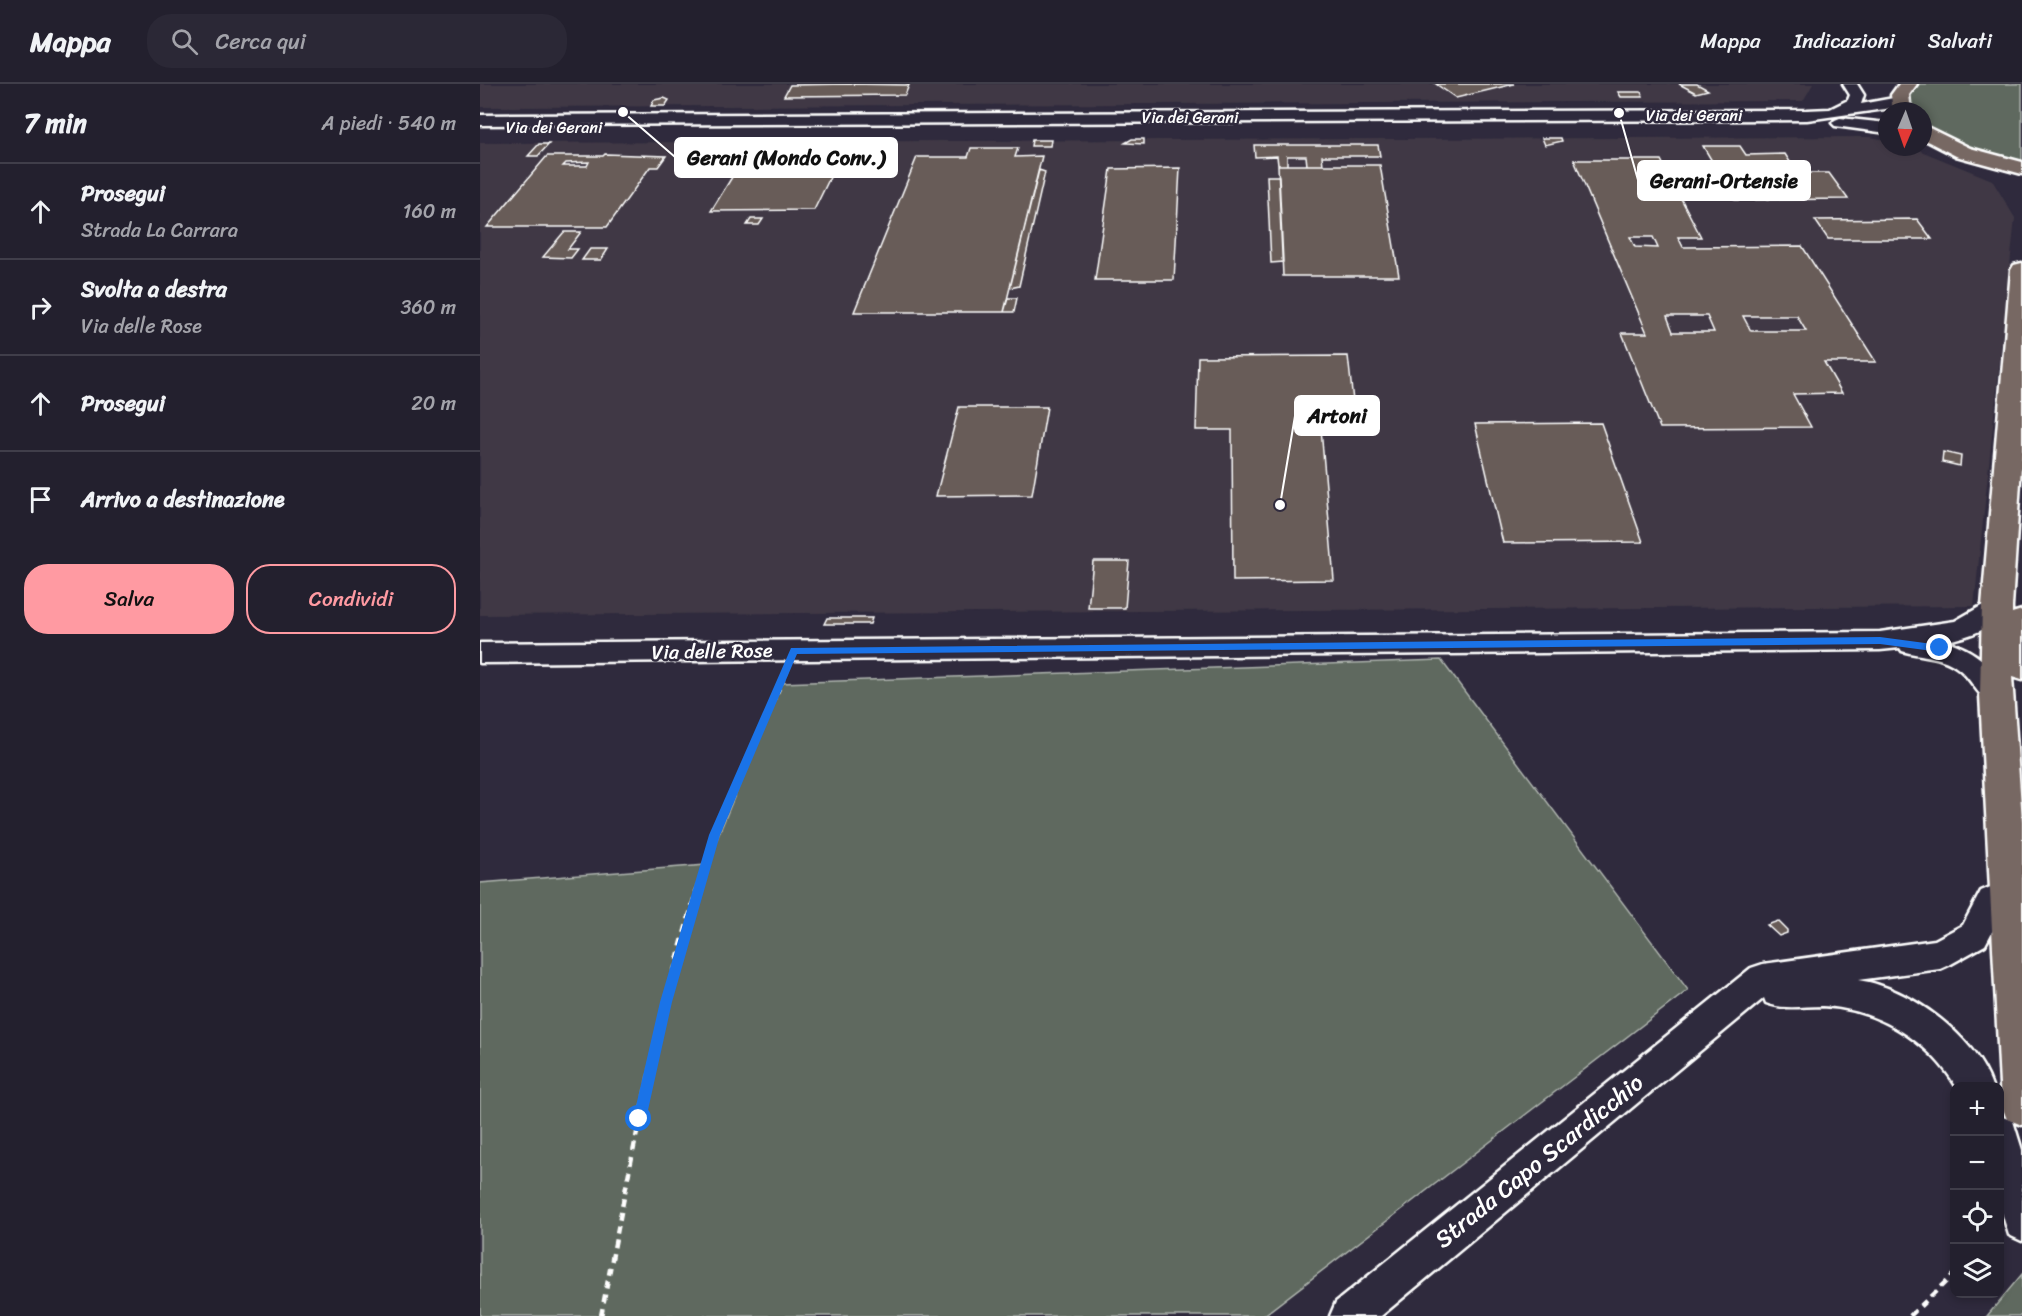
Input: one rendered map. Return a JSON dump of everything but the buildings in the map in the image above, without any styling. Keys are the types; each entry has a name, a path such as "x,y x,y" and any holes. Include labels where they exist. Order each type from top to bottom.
{"main road":[{"path":"1901,102 1900,95 1908,84"},
{"path":"1932,138 2006,168 2022,182"},
{"path":"1991,161 2022,168"},
{"path":"2022,270 2010,613 1996,695 2022,1104"},
{"path":"2010,613 2022,668"}],"street":[{"path":"1833,113 1855,102 1857,95 1850,84"},
{"path":"1863,84 1893,102"},
{"name":"Via dei Gerani","path":"480,120 1833,113 1878,109"},
{"name":"Via dei Gerani","path":"480,127 1834,123 1878,127"},
{"path":"1880,640 1956,630 2010,613"},
{"path":"1880,640 1940,648 1966,658 1981,671 1996,695"},
{"name":"Via delle Rose","path":"480,653 1880,640"},
{"name":"Strada Capo Scardicchio","path":"1350,1316 1727,1006 1763,980 1940,954 1974,935 1992,901 2007,894"},
{"path":"1727,1006 1777,992 1823,991 1866,997 1909,1016 1958,1057 1973,1082"},
{"path":"2001,1136 2022,1221"}],"path":[{"path":"601,1316 639,1119 666,1002 692,907 714,835 794,650"},
{"path":"1910,1316 1950,1278"}],"shaded area":[{"path":"480,84 1813,84 1803,101 480,107"},
{"path":"1878,138 1878,156 1932,156 1992,180 2015,218 1974,606 480,615 480,143"}],"green space":[{"path":"1919,84 2022,84 2022,164 1977,153 1932,130 1932,102 1910,102 1909,96"},
{"path":"1441,660 1688,990 1263,1316 480,1316 480,883 706,865 781,683"},
{"path":"2022,1274 2022,1316 1987,1316"}],"place":[{"name":"Gerani (Mondo Conv.)","path":"623,112"},
{"name":"Gerani-Ortensie","path":"1619,113"},
{"name":"Artoni","path":"1280,505"}],"route":[{"path":"639,1119 666,1002 714,835 788,670 794,650 1880,640 1940,648"}]}
